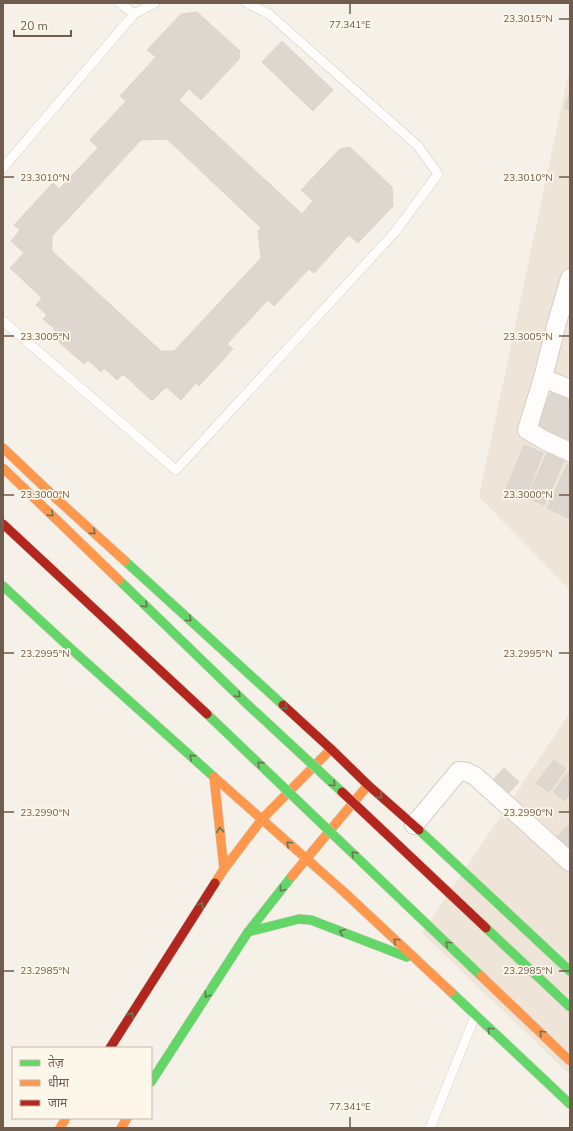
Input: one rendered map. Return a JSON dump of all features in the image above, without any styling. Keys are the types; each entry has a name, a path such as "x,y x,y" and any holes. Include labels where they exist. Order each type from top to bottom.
{"main road":[{"path":"3,448 570,971"},
{"path":"3,468 247,704 570,1007"},
{"path":"3,524 226,731 440,938 570,1061"},
{"path":"3,586 69,647 344,892 570,1104"},
{"path":"111,1047 224,869 262,819 331,749"},
{"path":"214,777 224,869"},
{"path":"152,1080 248,932 306,858 368,786"},
{"path":"248,932 299,919 311,920 418,961"},
{"path":"60,1128 65,1119"},
{"path":"121,1128 126,1119"}],"street":[{"path":"570,278 563,329 543,378 526,430 570,452"},
{"path":"543,378 570,388"},
{"path":"414,826 459,771 467,772 475,776 570,862"}],"lane":[{"path":"120,3 134,14"},
{"path":"3,168 134,14 155,3"},
{"path":"3,321 176,470 396,232 438,174 418,146 269,14 247,3"},
{"path":"430,1128 476,1016"}],"shaded area":[{"path":"570,66 570,590 479,497"},
{"path":"570,713 570,1075 422,933"}],"building":[{"path":"197,12 240,51 239,59 201,100 189,89 179,100 302,214 313,201 301,190 340,149 350,147 392,187 393,206 358,243 349,235 314,273 309,269 274,306 268,300 227,344 233,349 199,386 196,383 181,400 166,387 152,401 123,374 117,380 104,368 101,372 88,360 84,364 50,334 55,329 43,319 47,315 36,305 42,298 10,268 24,253 11,241 20,230 14,225 53,183 59,189 98,148 90,140 126,101 120,96 156,57 147,50 181,14","holes":["167,139 261,228 258,231 261,258 174,351 161,351 52,251 52,236 141,140"]},
{"path":"282,41 333,90 313,111 262,62"},
{"path":"569,95 570,96 570,110 564,108"},
{"path":"551,393 570,401 570,440 536,425"},
{"path":"524,445 543,453 526,497 506,489"},
{"path":"547,453 564,461 544,505 527,498"},
{"path":"567,465 570,466 570,519 547,508"},
{"path":"554,760 566,769 549,792 536,783"},
{"path":"504,768 519,782 506,796 491,782"},
{"path":"570,770 570,794 564,801 553,792"},
{"path":"568,825 570,827 570,851 556,838"}],"traffic: fast":[{"path":"125,561 283,705"},
{"path":"119,580 247,704 342,792"},
{"path":"3,586 214,777"},
{"path":"207,714 481,976"},
{"path":"419,830 570,971"},
{"path":"152,1080 248,932 292,876"},
{"path":"248,932 299,919 311,920 407,957"},
{"path":"486,928 570,1007"},
{"path":"451,992 570,1104"}],"traffic: slow":[{"path":"3,448 125,561"},
{"path":"3,468 119,580"},
{"path":"215,883 262,819 331,749"},
{"path":"214,777 344,892 451,992"},
{"path":"214,777 224,869"},
{"path":"292,876 368,785"},
{"path":"481,976 570,1061"},
{"path":"60,1128 65,1119"},
{"path":"121,1128 126,1119"}],"traffic: jam":[{"path":"3,524 207,714"},
{"path":"283,705 368,785 419,830"},
{"path":"342,792 486,928"},
{"path":"111,1047 215,883"}]}
